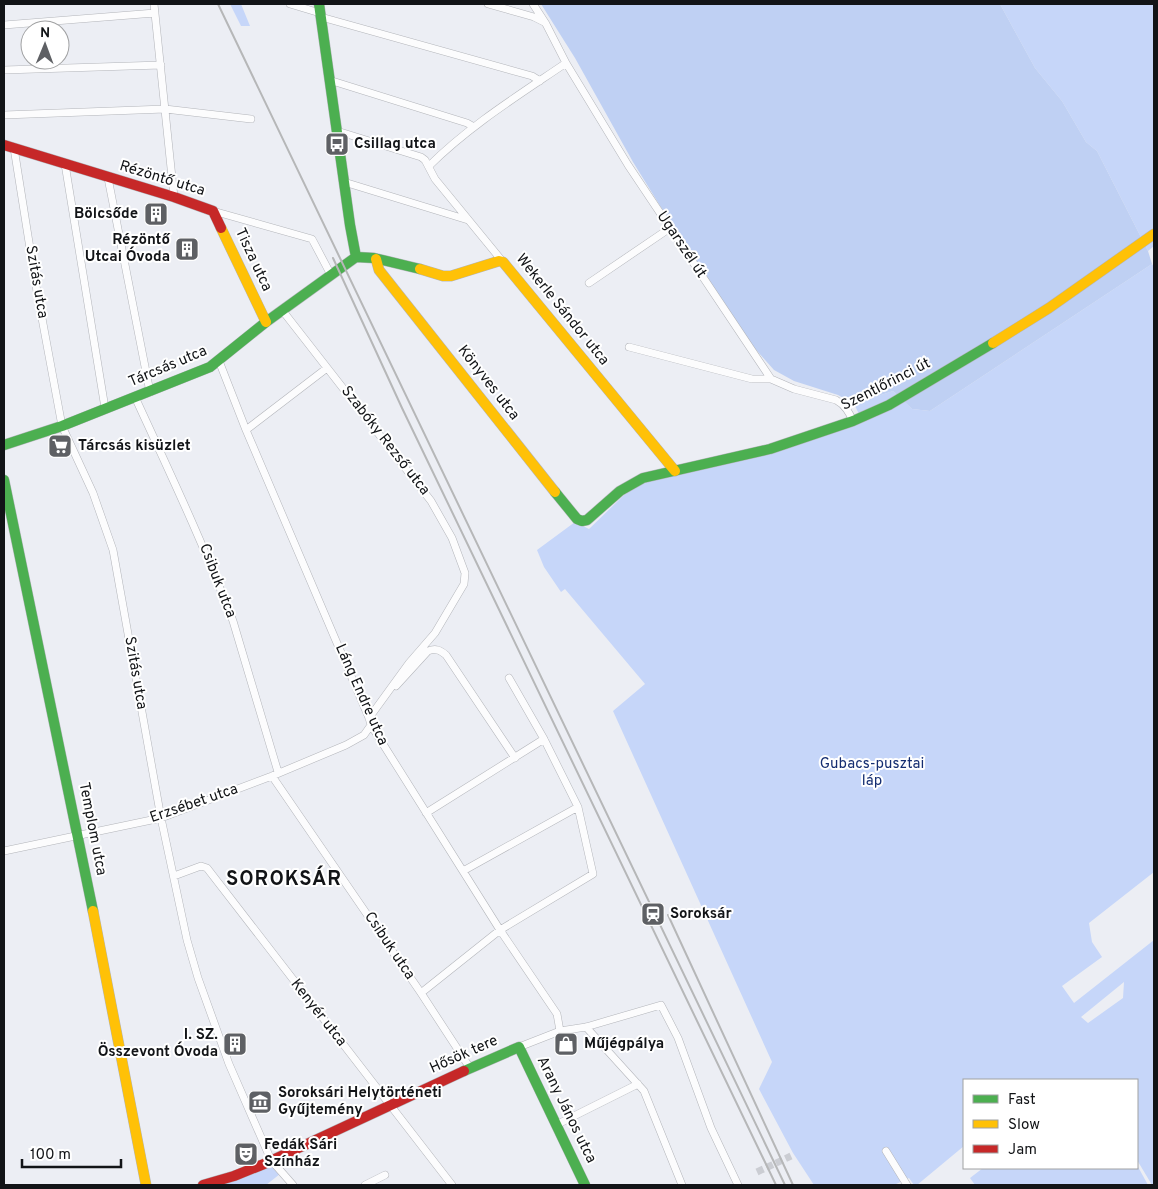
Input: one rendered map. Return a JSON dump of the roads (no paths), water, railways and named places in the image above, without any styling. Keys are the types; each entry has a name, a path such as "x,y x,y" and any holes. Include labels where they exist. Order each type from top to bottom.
{"main road":[{"path":"320,11 356,257 376,259 443,276 451,276 499,261 503,262"},
{"name":"Rézöntő utca","path":"9,146 213,211"},
{"name":"Tisza utca","path":"213,211 266,322"},
{"name":"Szentlőrinci út","path":"582,521 587,520 630,484 643,478 770,449 853,421 897,400 1033,318 1154,234"},
{"name":"Tárcsás utca","path":"4,445 62,426 210,367 219,362 266,322 356,257"},
{"name":"Könyves utca","path":"376,259 379,270 577,519 582,521"},
{"name":"Wekerle Sándor utca","path":"503,262 675,471"},
{"name":"Templom utca","path":"4,480 78,834 146,1185"},
{"name":"Hősök tere","path":"203,1185 216,1184 271,1160 519,1047"},
{"name":"Arany János utca","path":"519,1047 586,1185"}],"street":[{"path":"154,4 174,197"},
{"path":"290,4 320,11 532,76 540,81"},
{"path":"488,4 534,17 546,24"},
{"name":"Ugarszél út","path":"533,4 546,24 566,63 628,165 771,379"},
{"path":"4,25 154,13"},
{"path":"337,131 420,156 429,166 446,149 474,127 566,63"},
{"path":"4,70 161,65"},
{"path":"329,80 467,123 474,127"},
{"path":"4,115 165,109 251,119"},
{"name":"Szitás utca","path":"9,146 62,426 94,493 113,550 161,818 187,940 198,978 229,1064 271,1160 293,1185"},
{"path":"66,164 105,408"},
{"name":"Wekerle Sándor utca","path":"429,166 435,178 503,262"},
{"path":"108,178 150,392"},
{"path":"344,182 468,220"},
{"name":"Rézöntő utca","path":"213,211 312,239 332,275"},
{"path":"589,283 670,228"},
{"name":"Szabóky Rezső utca","path":"282,310 438,511 452,538 465,572 464,584"},
{"path":"629,347 752,379 771,379 794,389 836,400 842,403 848,410 853,421"},
{"name":"Láng Endre utca","path":"219,362 370,721 500,930 557,1014 560,1030"},
{"path":"246,430 327,368"},
{"name":"Csibuk utca","path":"136,397 200,540 233,622 275,774 470,1068"},
{"name":"Erzsébet utca","path":"4,851 161,818 346,745 364,735 370,721 390,688 435,634 464,584"},
{"path":"390,688 398,685 428,651 441,650 446,654 515,758"},
{"path":"421,993 500,930 593,874 578,807 544,739 509,678"},
{"path":"426,813 544,739"},
{"path":"463,871 578,807"},
{"name":"Kenyér utca","path":"174,876 201,866 207,868 452,1185"},
{"name":"Hősök tere","path":"519,1047 560,1030 586,1027 660,1005 678,1038 710,1128 738,1185"},
{"path":"586,1027 644,1091 682,1185"},
{"path":"556,1125 638,1084"},
{"path":"886,1151 907,1185"},
{"path":"365,1185 385,1175"}],"tunnel":[{"path":"757,1172 791,1156"}],"railway":[{"path":"218,4 785,1185"},
{"path":"333,258 402,408 776,1185"},
{"path":"668,915 793,1185"}],"place":[{"name":"Csillag utca","path":"337,144"},
{"name":"Bölcsőde","path":"156,214"},
{"name":"Rézöntő Utcai Óvoda","path":"187,249"},
{"name":"Tárcsás kisüzlet","path":"60,446"},
{"name":"Soroksár","path":"653,914"},
{"name":"I. SZ. Összevont Óvoda","path":"235,1044"},
{"name":"Műjégpálya","path":"566,1044"},
{"name":"Soroksári Helytörténeti Gyűjtemény","path":"260,1102"},
{"name":"Fedák Sári Színház","path":"246,1154"}],"district":[{"name":"SOROKSÁR","path":"284,880"}],"park label":[{"name":"Gubacs-pusztai láp","path":"872,772"}]}
